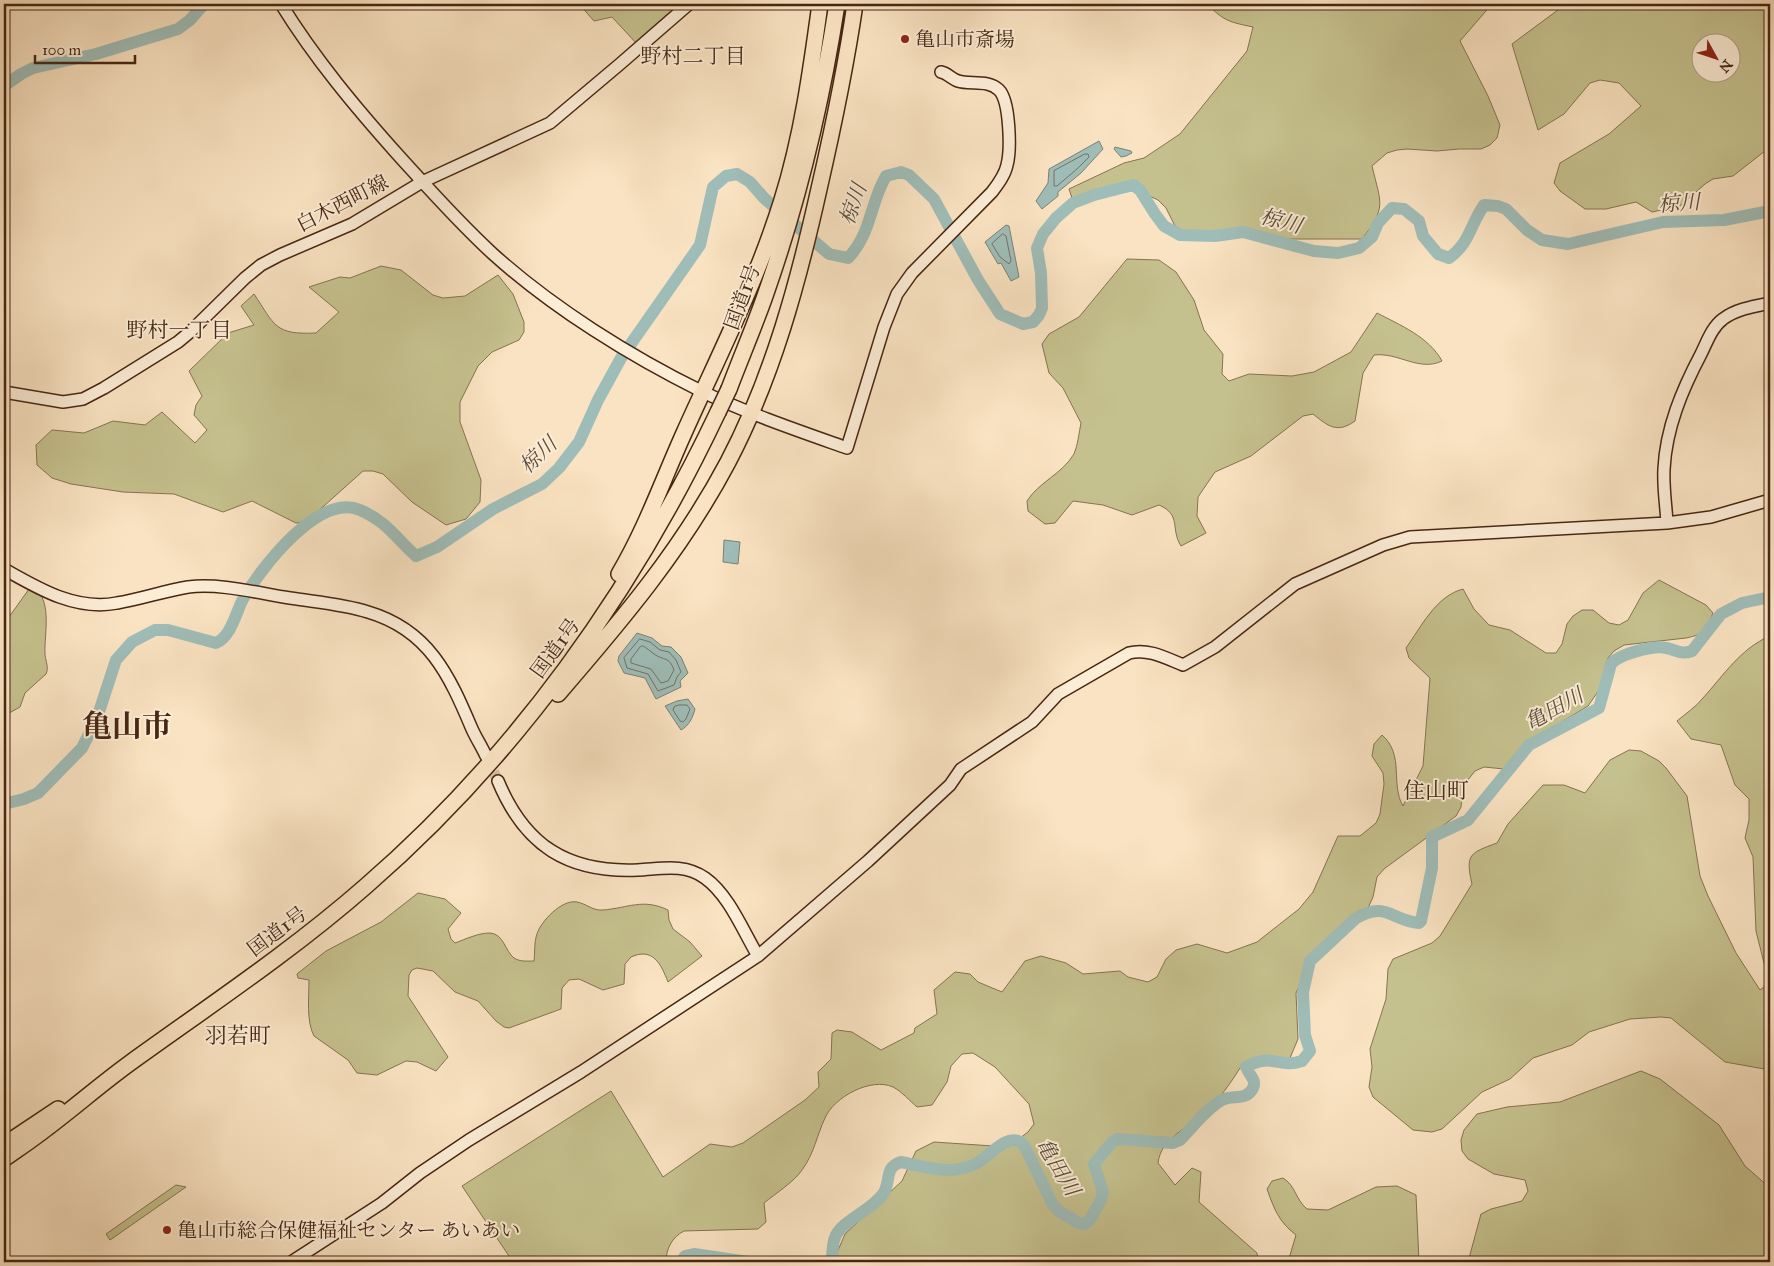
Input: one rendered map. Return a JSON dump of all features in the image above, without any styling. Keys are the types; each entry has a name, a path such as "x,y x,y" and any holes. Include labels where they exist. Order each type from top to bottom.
{"highway":[{"path":"538,706 537,699 602,602 635,548 754,275 807,129 811,72 820,4"},
{"name":"国道1号","path":"816,111 831,4"},
{"name":"国道1号","path":"4,1158 44,1131 127,1066 251,976 351,899 435,823 538,706 606,613 648,546 678,493 729,389 770,280 796,197 807,129 816,111 824,81 837,4"},
{"path":"472,783 488,772 501,759 622,620 678,543 728,461 752,412 777,349 798,273 831,134 855,4"},
{"name":"国道1号","path":"4,1145 127,1066"}],"street":[{"path":"281,4 332,77 422,182 453,216 493,254 532,286 612,342 704,392 847,448 884,327 897,294 912,273 992,192 1005,172 1008,154 1006,108 1002,95 996,88 988,84 958,81 941,72"},
{"name":"白木西町線","path":"4,392 63,402 83,399 126,375 178,342 245,278 280,254 352,224 422,182 550,123 688,4"},
{"path":"1668,523 1664,471 1666,452 1679,399 1685,385 1715,327 1721,320 1736,312 1770,303"},
{"path":"291,1262 382,1204 420,1173 462,1144 582,1072 758,956 868,862 950,784 961,769 1032,722 1058,694 1129,653 1136,651 1153,653 1183,665 1215,647 1295,584 1383,545 1410,537 1668,523 1711,517 1770,500"},
{"path":"4,569 58,597 93,605 114,604 188,587 213,587 256,592 366,611 383,617 406,629 422,642 442,666 486,756"},
{"path":"498,781 508,803 521,823 547,848 568,859 584,866 606,870 639,870 671,867 691,871 704,877 716,887 727,902 758,956"}],"shaded area":[{"path":"579,4 684,4 637,44 612,17 594,21"},
{"path":"1207,4 1492,4 1460,41 1488,96 1500,125 1497,138 1490,145 1481,149 1437,151 1407,149 1387,153 1372,166 1380,205 1379,212 1362,239 1289,239 1268,235 1224,233 1192,236 1175,226 1166,208 1158,200 1139,191 1098,193 1073,201 1069,189 1124,163 1144,158 1180,134 1247,51 1253,27 1227,20"},
{"path":"1566,4 1770,4 1770,147 1733,176 1713,179 1705,184 1680,206 1652,212 1636,202 1606,209 1585,209 1560,191 1554,183 1560,163 1609,134 1641,106 1619,83 1600,80 1590,83 1564,114 1538,130 1512,44"},
{"path":"1127,259 1159,260 1176,272 1194,300 1204,330 1223,354 1222,374 1229,381 1249,374 1292,376 1314,372 1351,352 1377,313 1422,338 1442,361 1425,364 1392,356 1374,355 1363,373 1355,421 1338,428 1328,425 1313,414 1303,416 1251,456 1215,472 1198,497 1197,516 1206,533 1181,546 1171,513 1159,505 1132,515 1103,505 1073,501 1055,523 1045,524 1028,511 1027,501 1074,454 1081,423 1063,388 1049,373 1042,344 1049,334 1079,317"},
{"path":"381,266 401,270 433,295 443,298 465,296 498,275 513,294 524,322 524,332 519,340 492,352 478,366 460,402 460,422 481,480 480,502 466,519 446,525 412,502 383,474 373,471 363,471 306,522 296,523 252,501 223,512 174,494 123,492 71,484 52,478 37,465 36,445 52,430 84,433 113,421 145,425 162,412 195,443 207,430 194,415 196,405 202,396 189,371 228,333 254,325 241,306 254,294 272,320 283,330 316,333 339,312 309,287 340,277 350,278"},
{"path":"1659,580 1706,605 1713,613 1709,624 1704,630 1698,635 1686,638 1624,645 1614,651 1608,658 1599,690 1588,706 1525,744 1504,769 1484,767 1475,771 1463,786 1461,807 1456,816 1384,869 1377,877 1373,897 1367,910 1347,919 1312,957 1296,993 1298,1039 1290,1058 1282,1064 1240,1068 1215,1103 1169,1140 1164,1147 1158,1163 1175,1185 1192,1168 1201,1172 1199,1202 1257,1253 1258,1262 833,1262 845,1234 902,1181 916,1151 934,1142 1008,1147 1028,1132 1034,1124 1029,1104 995,1067 973,1053 962,1054 951,1066 947,1082 932,1105 917,1107 893,1087 884,1085 864,1087 845,1096 836,1103 825,1118 806,1164 799,1174 764,1203 766,1222 758,1229 684,1231 670,1244 666,1262 513,1262 462,1186 611,1091 663,1177 710,1144 732,1147 743,1143 805,1100 819,1087 818,1072 831,1059 832,1033 837,1030 852,1032 881,1050 914,1033 915,1028 937,1014 934,990 955,972 970,974 978,982 1002,992 1025,961 1041,956 1066,963 1083,974 1120,971 1128,977 1148,982 1157,977 1166,959 1176,950 1197,944 1227,953 1257,942 1299,909 1313,892 1338,836 1360,836 1376,823 1380,814 1384,784 1383,773 1372,756 1374,744 1382,735 1393,751 1397,788 1403,806 1423,766 1430,678 1409,658 1406,648 1437,605 1453,593 1463,589 1474,609 1489,625 1510,630 1546,653 1556,653 1562,644 1567,624 1573,616 1582,610 1593,610 1609,623 1619,625 1628,620 1643,593"},
{"path":"29,589 42,597 46,611 45,655 47,672 25,693 20,707 4,716 4,624"},
{"path":"1770,636 1770,1070 1725,1062 1671,1018 1630,1019 1589,1032 1572,1045 1533,1058 1510,1079 1482,1092 1442,1129 1432,1132 1413,1130 1373,1097 1369,1087 1372,1067 1370,1049 1386,999 1388,969 1393,959 1432,943 1440,936 1472,884 1469,866 1472,856 1475,852 1497,843 1508,824 1543,785 1564,785 1585,793 1610,760 1629,750 1641,751 1659,761 1687,796 1700,876 1736,953 1760,990 1769,983 1756,931 1753,857 1745,838 1749,820 1749,799 1735,785 1721,745 1691,739 1677,721 1700,701 1741,655"},
{"path":"418,893 445,899 461,913 448,929 451,939 455,943 472,936 495,934 511,955 519,960 534,961 535,940 539,929 547,917 559,907 571,902 581,903 599,910 643,904 659,906 668,910 669,920 673,929 690,942 702,956 668,982 655,959 645,954 631,957 625,964 624,984 603,990 579,979 569,980 562,988 561,1009 509,1028 496,1021 478,1001 455,992 433,971 417,968 412,970 409,975 408,996 448,1057 436,1071 417,1062 406,1061 377,1075 357,1073 348,1060 314,1036 309,1016 309,980 298,978 297,974 326,951 381,922"},
{"path":"1641,1071 1660,1079 1719,1125 1745,1166 1770,1188 1770,1262 1468,1262 1481,1214 1491,1209 1522,1201 1528,1191 1525,1180 1494,1174 1468,1159 1462,1151 1461,1140 1464,1130 1477,1114 1507,1107 1560,1102"},
{"path":"1283,1178 1291,1185 1307,1209 1328,1210 1376,1187 1397,1186 1416,1195 1419,1262 1288,1262 1296,1235 1278,1215 1267,1189 1272,1181"},
{"path":"176,1185 186,1187 110,1240 106,1234"}],"water":[{"path":"1099,141 1103,149 1081,173 1058,192 1058,196 1042,209 1036,201 1048,183 1049,169"},
{"path":"1115,147 1131,151 1132,153 1121,157 1114,149"},
{"path":"1006,225 1009,226 1019,277 1011,281 1001,263 998,264 985,242"},
{"path":"724,540 740,542 738,564 723,562"},
{"path":"637,633 652,638 662,646 671,647 681,657 688,673 680,681 681,687 656,699 645,678 624,673 618,661 619,656"},
{"path":"688,699 695,709 690,721 681,730 665,706"}],"waterway":[{"path":"4,86 33,68 96,54 178,29 190,20 204,4"},
{"name":"椋川","path":"4,804 38,793 82,748 97,718 116,660 132,642 155,630 168,630 216,643 221,640 233,624 243,599 263,569 277,552 310,522 327,512 344,507 360,510 377,519 416,556 437,547 493,509 542,484 559,468 579,442 598,400 621,358 700,245 713,187 726,176 737,174 750,182 764,198 829,254 848,258 856,249 866,229 886,176 901,172 909,175 934,199 978,280 1000,314 1023,324 1033,322 1042,308 1041,273 1037,248 1043,234 1056,218 1073,203 1094,195 1133,185 1140,190 1164,226 1180,235 1215,236 1243,232 1314,251 1338,253 1359,248 1372,237 1378,223 1392,208 1404,209 1419,221 1423,236 1438,254 1449,258 1466,240 1484,205 1498,206 1506,209 1527,230 1542,240 1568,244 1663,222 1724,220 1770,211"},
{"name":"亀田川","path":"832,1262 833,1245 836,1235 845,1225 878,1200 886,1189 890,1171 895,1165 901,1162 948,1170 966,1168 980,1161 1005,1142 1012,1140 1024,1145 1053,1205 1060,1212 1079,1223 1085,1224 1089,1221 1101,1200 1103,1192 1094,1164 1113,1141 1117,1139 1173,1143 1180,1140 1205,1113 1222,1100 1247,1095 1250,1092 1254,1082 1246,1067 1262,1061 1287,1063 1302,1061 1310,1051 1305,1035 1303,992 1310,961 1355,919 1374,911 1382,911 1419,923 1432,868 1432,837 1468,820 1529,745 1599,708 1611,664 1615,660 1645,649 1661,647 1682,652 1692,651 1721,614 1742,603 1770,597"},
{"name":"亀田川","path":"681,1262 685,1256 694,1254 748,1262"}],"tunnel":[{"path":"486,757 498,781"}],"place":[{"name":"亀山市斎場","path":"905,39"},
{"name":"亀山市総合保健福祉センター あいあい","path":"167,1230"}],"district":[{"name":"野村二丁目","path":"693,56"},
{"name":"野村一丁目","path":"179,330"},
{"name":"亀山市","path":"127,726"},
{"name":"住山町","path":"1436,790"},
{"name":"羽若町","path":"238,1035"}]}
